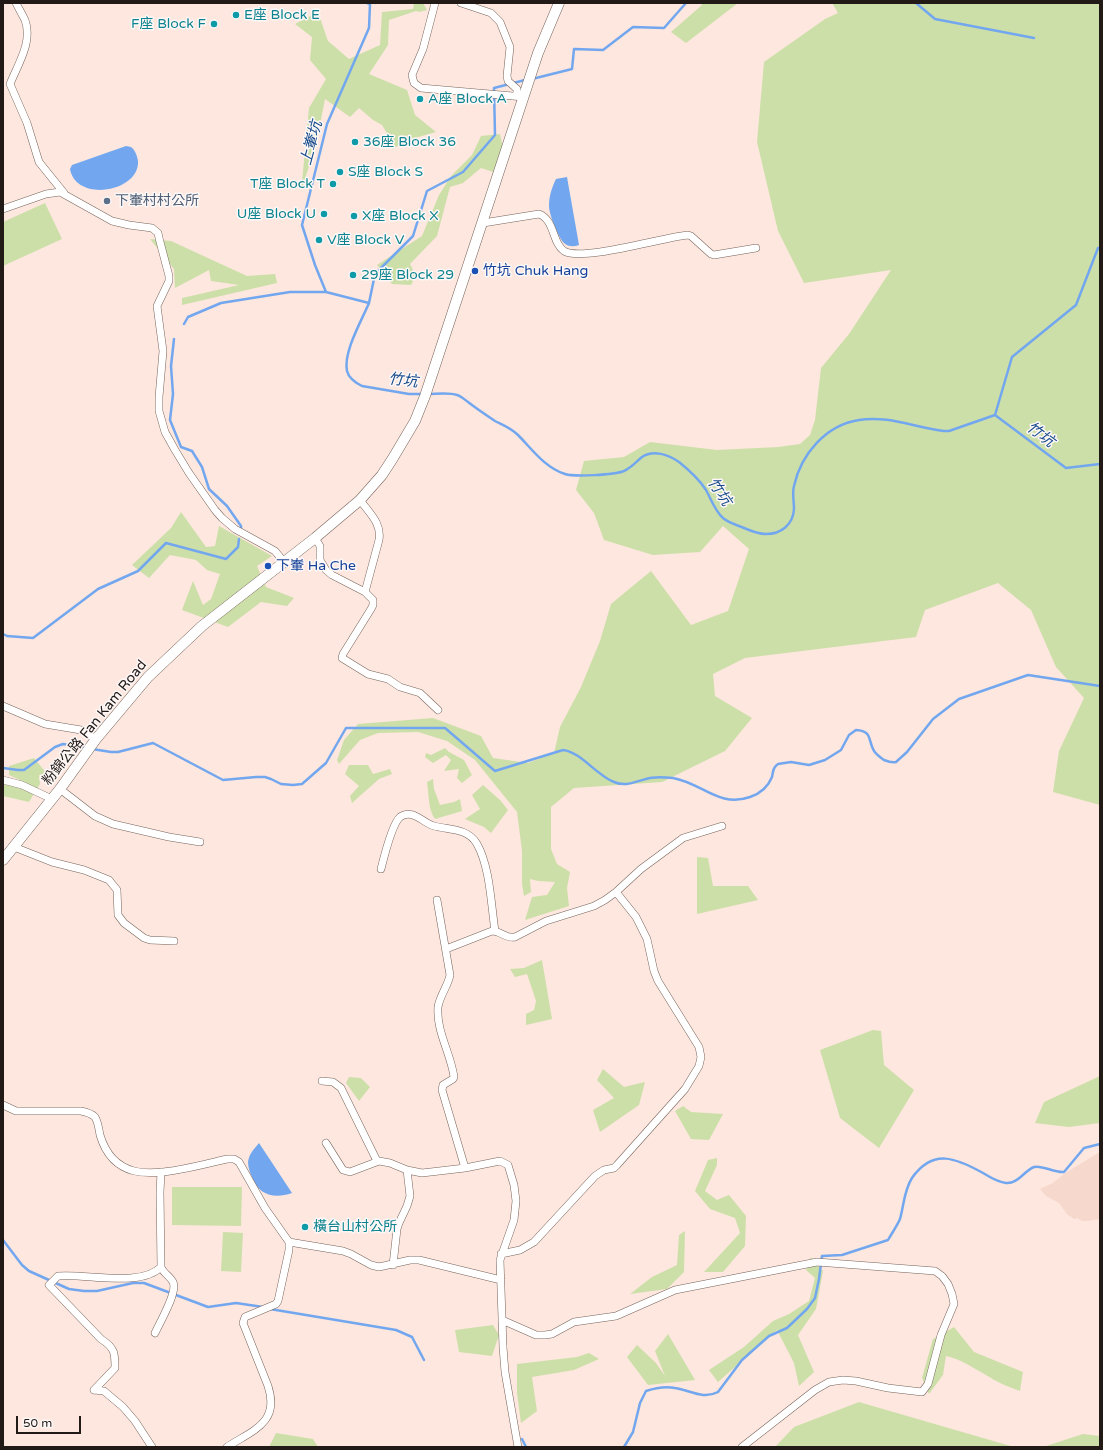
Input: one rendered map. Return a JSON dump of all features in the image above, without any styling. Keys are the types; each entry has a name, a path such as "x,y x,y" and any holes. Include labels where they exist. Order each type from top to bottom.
{"main road":[{"name":"粉錦公路 Fan Kam Road","path":"3,860 60,789 96,739 153,672 202,626 316,538 360,500 382,474 393,458 415,420 425,396 482,223 520,97 528,85 545,34 559,3"}],"street":[{"path":"16,3 24,20 27,38 26,46 10,84 27,123 36,155 40,162 64,193 112,220 129,225 152,228 158,234 169,276 169,281 157,306 163,351 159,411 164,428 185,467 222,518 235,529 275,552 284,562"},
{"path":"435,3 423,49 412,75 414,83 421,88 520,97 516,88 508,81 507,76 510,47 500,22 491,13 461,3"},
{"path":"3,209 53,192 64,193"},
{"path":"482,223 539,214 544,216 548,222 562,250 569,253 604,252 688,235 714,256 756,248"},
{"path":"360,500 378,525 380,532 380,540 365,592"},
{"path":"316,538 320,546 320,560 326,570 332,575 365,592 372,598 373,605 368,616 343,654 342,658 368,674 388,679 400,687 420,694 438,710"},
{"path":"3,706 45,724 80,730 96,739"},
{"path":"3,780 22,785 52,799"},
{"path":"60,789 96,816 113,824 200,842"},
{"path":"381,869 396,823 401,816 409,814 420,818 433,826 462,831 474,840 482,855 486,868 495,931"},
{"path":"446,949 488,932 495,931 510,938 515,937 546,921 594,906 616,892 640,869 682,838 722,826"},
{"path":"14,847 39,857 90,872 109,880 117,890 118,914 124,923 144,938 174,941"},
{"path":"501,1254 520,1250 534,1242 595,1176 604,1170 614,1168 685,1089 699,1066 701,1057 699,1047 658,981 654,971 647,939 636,918 616,892"},
{"path":"438,900 450,975 447,985 440,997 438,1008 440,1026 454,1077 443,1085 442,1090 465,1168"},
{"path":"322,1081 333,1082 341,1088 377,1161"},
{"path":"3,1105 16,1111 81,1111 90,1114 96,1120 107,1152 116,1162 132,1170 161,1172 227,1159 236,1160 241,1166 266,1208 289,1242 290,1250 278,1301 276,1304 245,1318 243,1323 268,1386 271,1395 271,1406 263,1425 227,1447"},
{"path":"326,1143 344,1170 350,1172 377,1161 383,1161 407,1170 422,1173 465,1168 500,1161 508,1165 510,1168 516,1194 516,1211 501,1254 500,1264 505,1372 518,1447"},
{"path":"392,1265 397,1229 410,1196 407,1170"},
{"path":"155,1333 168,1305 174,1287 172,1280 161,1267 161,1172"},
{"path":"289,1242 343,1251 374,1267 379,1268 410,1260 428,1261 501,1280"},
{"path":"502,1320 536,1335 552,1334 574,1322 616,1316 675,1290 817,1262 935,1271 942,1276 952,1294 954,1304 941,1335 928,1384 922,1392 888,1388 856,1381 843,1380 829,1382 815,1390 742,1447"},
{"path":"152,1447 135,1421 123,1407 104,1391 94,1390 115,1368 115,1353 109,1344 101,1339 49,1285 58,1276 113,1279 152,1274 161,1267"}],"shaded area":[{"path":"1100,1153 1100,1219 1082,1221 1077,1218 1074,1219 1067,1214 1059,1203 1046,1196 1040,1189 1053,1183 1064,1174"}],"green space":[{"path":"414,3 423,3 427,10 419,12 416,11 389,20 388,45 369,74 407,90 415,115 436,132 411,139 392,149 393,143 382,125 373,120 359,108 350,117 325,99 317,140 301,192 309,108 326,79 310,60 312,37 295,24 318,12 328,41 349,59 380,45 382,12 413,9"},
{"path":"701,3 738,3 686,43 671,32 702,5"},
{"path":"832,3 1100,3 1100,805 1053,792 1059,751 1084,698 1056,667 1031,610 998,583 925,610 916,637 745,658 713,674 715,696 752,718 725,751 662,782 574,788 551,807 551,849 557,864 570,872 567,888 569,906 525,920 532,897 547,895 555,882 530,879 531,892 524,896 522,884 522,851 517,812 475,760 447,741 418,732 378,733 360,740 339,764 337,760 344,740 358,724 433,718 481,736 493,758 528,763 554,753 560,727 581,687 600,641 611,604 651,571 691,625 728,611 749,549 723,526 700,552 653,555 604,540 594,513 576,490 584,461 624,457 650,442 717,450 778,447 800,444 810,435 815,420 821,368 849,334 891,270 804,283 778,231 757,142 764,62 825,19 838,13"},
{"path":"500,134 505,158 493,172 481,168 463,183 450,187 437,236 410,264 416,276 411,285 392,284 377,265 422,236 439,195 451,176 472,155 481,136"},
{"path":"45,203 62,239 3,266 3,222"},
{"path":"150,239 171,241 247,276 275,274 277,283 182,305 182,298 239,285 211,281 209,270 175,288 174,269"},
{"path":"181,512 206,547 215,546 219,526 272,556 257,566 266,587 294,598 287,606 261,602 228,627 182,610 193,581 203,605 211,599 220,574 207,570 196,560 170,555 149,578 132,565 171,528"},
{"path":"445,748 449,752 464,760 472,775 462,783 457,778 459,769 444,771 451,760 446,755 433,763 425,757 426,753 431,755"},
{"path":"34,758 47,774 39,775 40,784 29,802 3,796 3,785 20,780 9,775 9,766"},
{"path":"349,765 368,765 373,774 390,769 392,774 379,779 352,803 350,796 359,786 345,774"},
{"path":"433,779 434,789 440,805 460,799 462,811 435,819 430,807 427,782"},
{"path":"483,785 500,800 508,810 491,833 484,827 465,819 480,809 472,795"},
{"path":"697,857 708,858 713,886 748,886 758,900 697,914"},
{"path":"542,960 552,1019 526,1025 526,1014 534,1010 536,1001 527,974 515,977 510,969 524,968"},
{"path":"873,1030 881,1031 884,1065 914,1090 879,1148 840,1118 820,1050"},
{"path":"603,1069 624,1087 645,1082 639,1105 600,1132 593,1110 614,1098 597,1080"},
{"path":"1100,1076 1100,1123 1069,1127 1035,1123 1044,1102"},
{"path":"349,1077 361,1078 370,1087 359,1101 346,1083"},
{"path":"683,1106 691,1112 723,1114 709,1140 691,1139 675,1111"},
{"path":"717,1158 717,1165 705,1191 717,1200 729,1195 746,1216 745,1246 723,1272 704,1272 740,1233 735,1218 710,1209 695,1191 708,1160"},
{"path":"172,1187 242,1187 241,1226 172,1225"},
{"path":"685,1231 684,1272 667,1289 630,1294 652,1277 677,1265 679,1235"},
{"path":"223,1232 243,1233 241,1272 221,1271"},
{"path":"811,1257 823,1271 816,1309 798,1335 814,1372 799,1386 794,1363 777,1330 718,1382 709,1370 744,1347 773,1321 789,1314 809,1301 815,1278 806,1270"},
{"path":"493,1325 499,1335 492,1356 459,1352 455,1330"},
{"path":"954,1327 974,1352 1023,1372 1020,1391 998,1382 962,1361 946,1356 943,1375 929,1394 922,1378 933,1339"},
{"path":"668,1334 695,1380 648,1385 627,1357 637,1345 656,1363 665,1376 655,1351"},
{"path":"589,1353 599,1359 574,1370 532,1377 537,1411 521,1423 517,1393 517,1364 577,1357"},
{"path":"859,1402 1014,1447 775,1447 794,1427"},
{"path":"276,1433 313,1439 318,1447 269,1447"},
{"path":"1083,1434 1100,1436 1100,1447 1043,1447"}],"water":[{"path":"126,146 131,147 134,150 138,161 136,172 129,180 119,186 95,190 83,186 75,180 70,169 72,165"},
{"path":"567,177 579,245 573,246 567,245 562,240 552,220 549,210 551,192 556,179"},
{"path":"259,1143 292,1193 274,1196 263,1192 255,1183 248,1166 248,1162 251,1154"}],"waterway":[{"name":"上輋坑","path":"326,292 315,265 302,225 327,124 369,28 370,4 367,3"},
{"path":"532,79 572,69 574,49 603,50 633,27 664,28 686,3"},
{"path":"916,3 935,19 1034,38"},
{"path":"184,324 188,317 221,303 290,292 326,292 369,303 375,274 413,236 427,191 463,172 495,135 494,88 525,80"},
{"path":"995,415 1012,357 1076,305 1098,248 1100,248"},
{"name":"竹坑","path":"369,303 350,346 347,363 347,371 349,376 362,386 409,394 423,394"},
{"path":"174,339 171,366 173,394 170,420 181,447 192,451 202,467 209,489 227,506 241,526 241,530"},
{"name":"竹坑","path":"428,394 442,393 460,396 495,421 513,430 545,462 551,467 565,474 612,474 627,470 642,457 651,453 671,457 683,465 700,482 715,508 723,518 730,523 763,534 777,532 789,524 794,509 793,489 797,474 809,452 817,443 836,428 859,420 891,420 949,431 995,415 1066,468 1100,464"},
{"path":"3,634 7,636 33,638 98,589 138,571 166,543 226,559 238,547 239,539"},
{"path":"92,749 118,752 153,743 223,780 265,777 281,784 293,785 302,784 326,763 346,728 445,728 495,771 563,750 576,755 607,779 614,782 630,784 656,777 673,778 693,785 711,794 739,800 753,796 763,790 770,781 776,765 791,762 809,765 825,760 841,750 849,735 856,730 865,732 869,736 871,745 879,757 887,761 896,762 907,752 933,719 959,699 1028,675 1100,686"},
{"path":"3,768 24,770 55,747 63,744 87,748"},
{"path":"624,1447 633,1432 640,1403 646,1391 656,1388 671,1387 702,1395 718,1392 742,1360 769,1336 787,1328 807,1309 815,1298 822,1256 842,1255 888,1240 900,1219 909,1183 920,1169 928,1162 937,1159 954,1160 997,1180 1010,1183 1034,1167 1064,1172 1084,1148 1100,1144"},
{"path":"3,1240 22,1265 29,1271 69,1289 97,1291 133,1283 144,1283 208,1307 236,1303 263,1307"},
{"path":"270,1309 396,1330 412,1337 424,1360"},
{"path":"522,1439 526,1447"}],"place":[{"name":"E座 Block E","path":"236,15"},
{"name":"F座 Block F","path":"214,24"},
{"name":"A座 Block A","path":"420,99"},
{"name":"36座 Block 36","path":"355,142"},
{"name":"S座 Block S","path":"340,172"},
{"name":"T座 Block T","path":"333,184"},
{"name":"下輋村村公所","path":"107,201"},
{"name":"U座 Block U","path":"324,214"},
{"name":"X座 Block X","path":"354,216"},
{"name":"V座 Block V","path":"319,240"},
{"name":"竹坑 Chuk Hang","path":"475,271"},
{"name":"29座 Block 29","path":"353,275"},
{"name":"下輋 Ha Che","path":"268,566"},
{"name":"橫台山村公所","path":"305,1227"}]}
